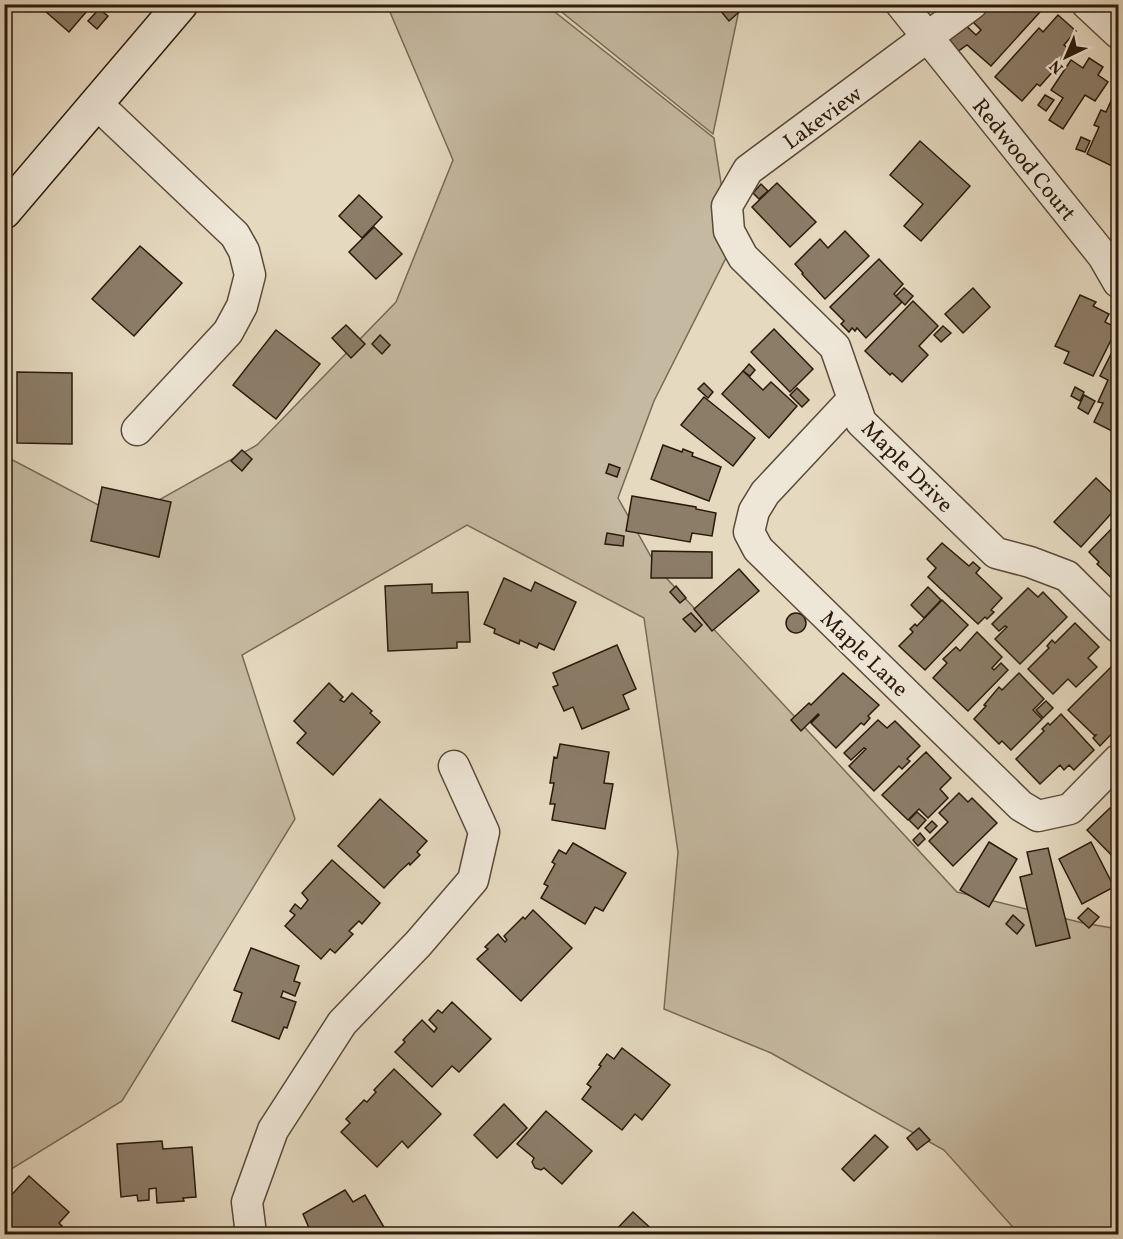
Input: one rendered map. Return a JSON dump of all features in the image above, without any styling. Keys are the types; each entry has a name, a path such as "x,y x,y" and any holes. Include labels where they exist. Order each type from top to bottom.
{"street":[{"path":"4,212 181,4"},
{"name":"Redwood Court","path":"901,4 1103,256 1119,282"},
{"name":"Lakeview","path":"743,257 729,231 727,206 748,170 928,39 972,4"},
{"path":"1087,4 1119,33"},
{"path":"96,103 236,235 244,251 250,274 242,306 228,332 137,430"},
{"name":"Maple Drive","path":"743,257 835,347 861,422 996,553 1030,562 1067,576 1119,627"},
{"name":"Maple Lane","path":"853,399 765,493 754,511 749,532 758,549 1021,806 1038,816 1070,810 1119,760"},
{"path":"250,1234 247,1202 273,1130 342,1023 418,944 473,880 484,832 454,766"}],"shaded area":[{"path":"387,5 546,5 714,138 731,248 654,401 618,498 658,569 957,892 1083,923 1118,929 1118,1234 1019,1234 944,1150 771,1053 664,1009 678,852 644,618 467,525 242,655 295,819 122,1101 5,1173 5,456 125,519 257,445 396,302 453,160"},
{"path":"553,5 740,5 713,134"}],"building":[{"path":"37,4 93,4 69,32"},
{"path":"715,4 748,4 729,21"},
{"path":"985,4 996,4 1001,9 1005,4 1032,4 1040,12 991,66 967,45 957,52 943,39 960,20 976,35 981,30 971,20"},
{"path":"99,9 108,16 97,29 88,21"},
{"path":"1058,15 1076,31 1064,45 1071,51 1040,86 1037,84 1022,101 995,77 1039,28 1043,32"},
{"path":"1089,58 1103,67 1098,75 1108,82 1095,101 1085,95 1063,129 1049,120 1063,98 1051,90 1071,60 1083,68"},
{"path":"1116,90 1118,91 1118,151 1112,166 1087,154 1099,127 1094,125 1101,110 1106,112"},
{"path":"1045,95 1054,100 1046,111 1038,105"},
{"path":"1081,137 1090,141 1085,152 1076,149"},
{"path":"920,141 970,186 921,241 904,226 923,204 890,175"},
{"path":"777,183 816,222 790,247 752,207"},
{"path":"761,184 768,191 759,199 753,193"},
{"path":"359,195 382,217 362,238 339,216"},
{"path":"374,227 402,254 376,279 349,252"},
{"path":"845,231 869,256 825,299 795,264 820,239 828,248"},
{"path":"140,246 182,283 134,336 92,299"},
{"path":"879,259 903,284 894,294 902,302 866,338 857,328 855,331 852,328 849,332 841,324 844,321 830,307"},
{"path":"904,288 913,296 905,305 896,296"},
{"path":"973,288 990,307 963,333 945,314"},
{"path":"1080,295 1096,302 1093,306 1109,314 1105,322 1117,328 1093,376 1064,363 1069,352 1055,346"},
{"path":"913,301 938,326 919,346 928,355 902,382 892,373 890,375 865,351"},
{"path":"346,325 365,344 351,358 332,338"},
{"path":"943,326 951,333 941,342 934,335"},
{"path":"774,329 813,369 790,392 751,352"},
{"path":"276,330 320,364 276,419 233,385"},
{"path":"380,335 390,345 382,354 372,344"},
{"path":"1117,342 1118,434 1094,422 1103,403 1098,402 1108,380 1100,376"},
{"path":"749,364 755,370 750,376 743,371"},
{"path":"743,371 763,390 771,382 797,406 769,438 722,394"},
{"path":"17,372 72,373 72,444 17,443"},
{"path":"704,383 713,392 708,398 698,389"},
{"path":"1075,387 1084,392 1080,401 1071,396"},
{"path":"797,388 809,400 802,407 790,395"},
{"path":"1084,395 1095,401 1088,414 1078,408"},
{"path":"704,397 755,438 733,466 681,425"},
{"path":"663,445 682,452 683,449 693,453 692,456 721,467 709,501 651,479"},
{"path":"242,450 252,459 242,471 231,461"},
{"path":"609,464 620,468 617,477 606,473"},
{"path":"1096,478 1118,499 1118,506 1081,547 1054,522"},
{"path":"102,487 171,502 159,557 91,541"},
{"path":"632,496 696,507 696,509 716,513 712,536 692,533 690,542 626,531"},
{"path":"1118,522 1118,584 1097,564 1099,562 1089,552"},
{"path":"607,533 624,536 623,546 605,544"},
{"path":"942,543 969,566 973,562 980,568 976,573 1002,598 991,610 994,612 978,624 928,577 936,568 927,559"},
{"path":"652,551 712,552 712,578 651,578"},
{"path":"739,569 759,591 712,631 694,609"},
{"path":"504,578 531,591 535,582 576,602 554,650 539,643 537,648 520,640 519,644 494,633 495,629 484,624"},
{"path":"432,584 432,593 468,592 470,642 457,642 457,648 388,651 385,586"},
{"path":"676,586 686,598 680,603 670,592"},
{"path":"928,587 941,600 924,618 911,605"},
{"path":"1028,588 1038,597 1043,592 1067,617 1020,664 995,639 1007,627 999,631 992,624"},
{"path":"942,600 968,625 925,670 899,646 913,632 910,629 915,624 917,626"},
{"path":"691,613 702,625 695,632 683,619"},
{"path":"796,613 803,616 806,623 803,630 796,633 789,630 786,623 789,616"},
{"path":"1075,623 1099,647 1088,658 1097,667 1076,687 1068,679 1053,694 1028,669 1049,648 1047,646 1052,640 1055,643"},
{"path":"977,632 1002,657 992,668 994,670 1001,663 1008,670 968,711 933,678 947,663 943,659 956,647 960,651"},
{"path":"617,645 636,689 623,695 629,709 582,729 573,707 564,711 553,687 558,685 553,673"},
{"path":"1114,664 1118,669 1118,727 1100,746 1093,738 1096,735 1068,710"},
{"path":"843,673 879,705 868,716 870,718 864,725 861,723 836,748 811,723 818,714 801,731 791,720 809,703 811,705"},
{"path":"1019,673 1044,699 1033,710 1042,719 1011,750 1002,741 999,744 974,719 999,687 1002,690"},
{"path":"329,683 343,697 340,700 344,702 352,693 372,711 370,713 380,722 333,775 297,743 306,733 294,721"},
{"path":"1046,701 1053,708 1043,718 1036,710"},
{"path":"1061,714 1094,750 1074,770 1069,765 1064,770 1060,765 1040,784 1016,759 1044,731 1042,729 1048,723 1050,725"},
{"path":"878,720 887,728 895,721 920,746 907,759 910,761 902,769 899,766 874,791 849,766 866,749 864,748 851,760 844,753"},
{"path":"560,744 609,752 604,783 613,784 605,829 552,820 555,804 550,804 554,783 550,783 554,757 557,758"},
{"path":"926,752 951,778 940,789 948,798 928,818 919,809 908,820 882,795"},
{"path":"959,793 968,802 972,798 997,823 953,866 929,841 948,822 939,813"},
{"path":"380,799 427,841 417,852 420,855 384,888 338,846"},
{"path":"1118,803 1118,862 1087,830"},
{"path":"917,812 926,820 918,829 909,820"},
{"path":"932,821 937,826 930,833 925,828"},
{"path":"920,833 925,839 918,846 913,840"},
{"path":"989,842 1017,859 989,907 960,890"},
{"path":"1091,842 1114,887 1082,904 1059,859"},
{"path":"573,843 626,873 603,911 595,907 585,924 541,898 548,886 544,884 555,864 552,862 559,850 566,854"},
{"path":"1048,848 1070,938 1036,946 1020,877 1032,874 1027,852"},
{"path":"332,860 380,903 362,924 359,921 349,931 353,934 335,953 330,949 321,959 285,926 295,915 290,911 295,904 301,909 308,900 302,893"},
{"path":"1088,908 1099,917 1089,928 1078,918"},
{"path":"533,910 572,948 521,1001 477,959 488,949 485,947 498,934 505,942 507,940 504,936"},
{"path":"1013,915 1024,925 1017,934 1006,924"},
{"path":"251,948 299,966 294,981 300,983 295,996 283,991 281,997 296,1002 287,1028 284,1027 279,1039 232,1021 242,993 234,990"},
{"path":"452,1002 491,1039 459,1072 452,1066 432,1087 395,1052 422,1020 434,1032 437,1028 429,1020 438,1010 442,1013"},
{"path":"622,1048 670,1085 642,1120 635,1114 622,1130 582,1099 591,1087 587,1084 607,1054 614,1059"},
{"path":"394,1069 441,1114 408,1148 402,1141 377,1167 341,1132 350,1123 346,1119 364,1100 367,1102 376,1092 374,1090"},
{"path":"504,1104 527,1128 497,1158 474,1135"},
{"path":"546,1111 592,1151 562,1184 544,1168 541,1170 535,1168 532,1162 534,1158 517,1144"},
{"path":"919,1128 930,1140 917,1150 907,1138"},
{"path":"875,1135 888,1147 854,1181 842,1169"},
{"path":"162,1141 163,1149 192,1147 196,1197 183,1198 184,1201 157,1203 156,1188 149,1189 149,1200 138,1201 137,1195 121,1197 117,1144"},
{"path":"29,1176 69,1212 59,1223 62,1226 54,1234 43,1229 40,1232 43,1234 4,1234 4,1203"},
{"path":"345,1190 353,1202 365,1195 388,1234 317,1234 310,1230 303,1214"},
{"path":"633,1212 657,1234 612,1234"}]}
